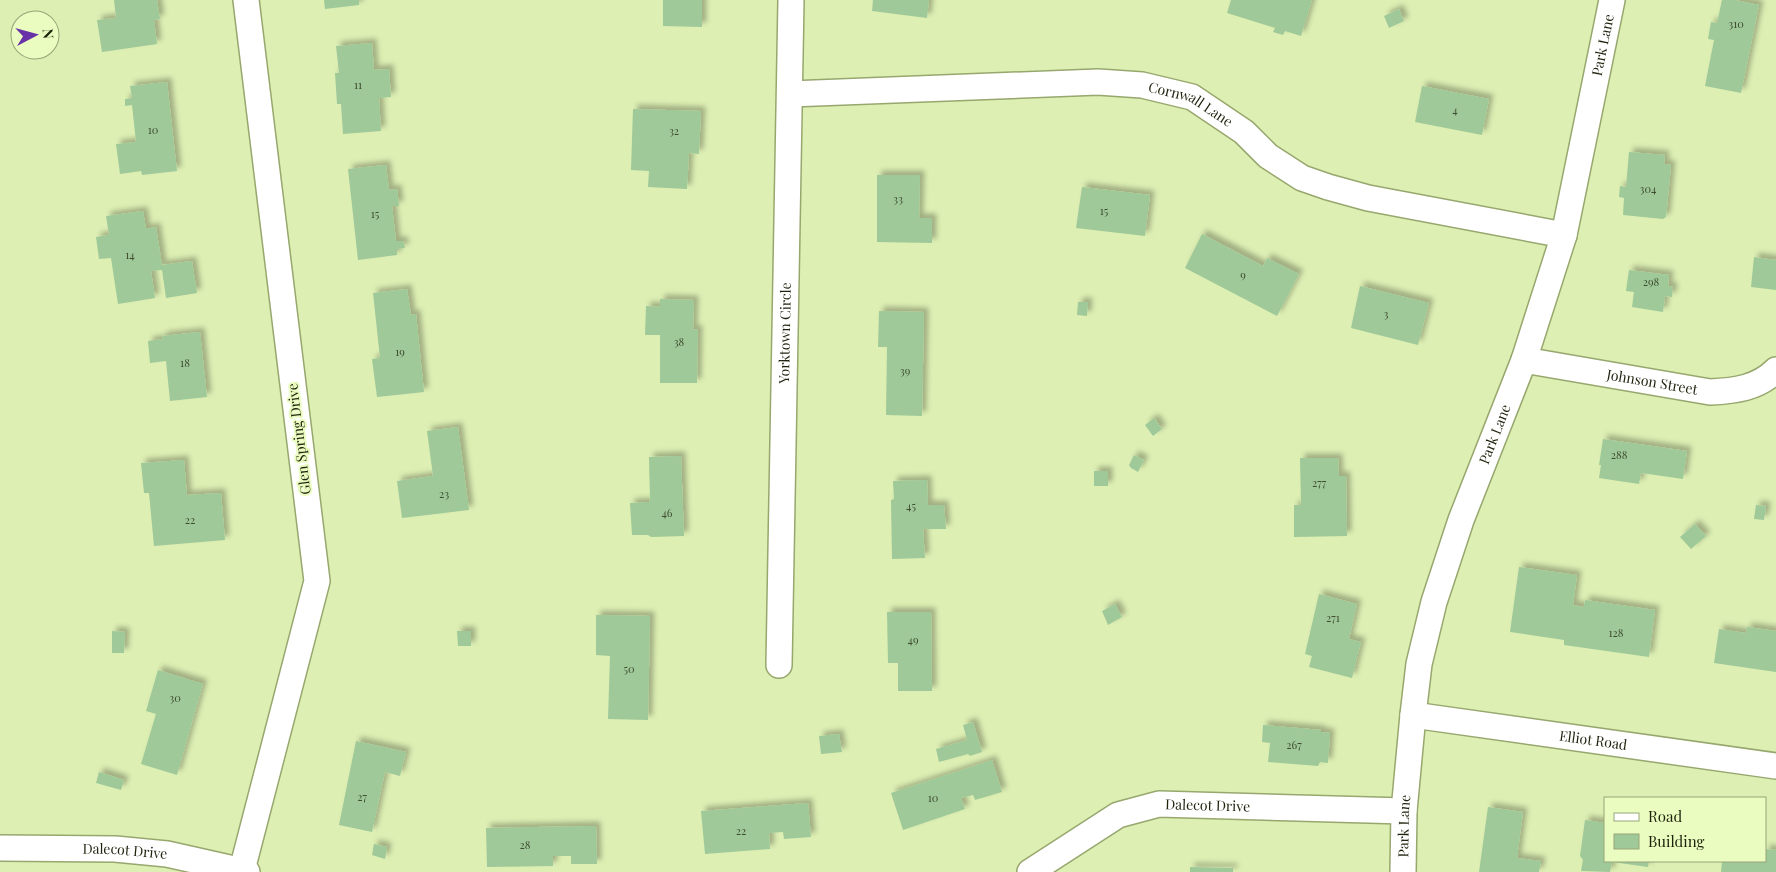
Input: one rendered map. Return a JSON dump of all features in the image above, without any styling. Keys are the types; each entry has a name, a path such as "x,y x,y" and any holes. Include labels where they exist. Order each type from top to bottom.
{"street":[{"name":"Glen Spring Drive","path":"245,871 317,581 246,0"},
{"name":"Yorktown Circle","path":"780,665 791,0"},
{"name":"Park Lane","path":"1403,872 1404,811 1413,715 1420,664 1434,602 1461,520 1524,360 1564,235 1612,0"},
{"name":"Cornwall Lane","path":"790,94 1098,82 1142,85 1192,97 1244,132 1268,156 1302,178 1368,198 1564,235"},
{"name":"Johnson Street","path":"1524,360 1710,392 1736,390 1754,385 1776,370"},
{"name":"Elliot Road","path":"1413,715 1776,766"},
{"name":"Dalecot Drive","path":"1030,872 1118,815 1159,804 1404,811"},
{"name":"Dalecot Drive","path":"0,848 115,849 167,854 245,871"}],"building":[{"path":"114,0 157,0 160,19 154,20 157,44 102,52 97,20 116,18"},
{"path":"324,0 359,0 359,5 325,9"},
{"path":"663,0 702,0 702,27 663,26"},
{"path":"873,0 929,0 927,18 872,11"},
{"path":"1231,0 1312,0 1301,36 1285,31 1283,35 1273,32 1275,28 1227,13"},
{"path":"1722,0 1735,0 1759,5 1741,93 1705,86 1714,40 1708,39 1711,22 1717,23"},
{"path":"1399,9 1404,21 1389,28 1384,16"},
{"path":"372,43 374,70 389,69 391,97 379,98 381,131 343,134 341,104 337,104 335,73 339,73 336,46"},
{"path":"167,82 177,171 142,175 141,171 120,174 116,144 136,142 132,105 125,106 125,99 132,98 130,86"},
{"path":"1422,86 1489,99 1482,135 1415,122"},
{"path":"633,109 701,111 699,154 689,153 687,189 648,187 649,171 631,170"},
{"path":"1629,152 1665,155 1664,164 1671,165 1666,217 1663,219 1623,215 1624,198 1619,197 1620,186 1626,187"},
{"path":"386,165 389,190 397,189 399,206 392,206 396,241 403,241 405,248 397,249 397,255 358,260 348,169"},
{"path":"877,175 920,175 919,218 932,218 932,243 877,242"},
{"path":"1082,187 1150,195 1145,236 1076,228"},
{"path":"143,211 146,229 156,227 162,265 192,261 197,293 166,298 162,270 151,271 155,298 118,304 111,258 99,259 96,237 109,235 106,216"},
{"path":"1202,234 1263,266 1267,258 1299,274 1277,316 1185,268"},
{"path":"1754,257 1776,260 1776,290 1751,287"},
{"path":"1629,270 1669,275 1668,286 1673,287 1672,297 1665,296 1663,312 1632,307 1634,292 1626,291"},
{"path":"1360,286 1429,303 1418,345 1351,328"},
{"path":"407,289 411,315 416,314 424,392 377,397 372,359 380,358 373,293"},
{"path":"660,299 694,300 693,330 698,329 697,383 660,383 660,335 645,335 646,306 660,307"},
{"path":"1078,302 1088,302 1087,316 1077,315"},
{"path":"879,311 924,312 922,416 886,415 887,347 878,347"},
{"path":"200,332 207,397 170,401 166,361 150,363 148,341 163,339 162,336"},
{"path":"1154,418 1162,429 1153,436 1145,425"},
{"path":"458,427 469,510 402,518 397,481 433,476 427,431"},
{"path":"1603,439 1687,451 1683,479 1641,473 1639,484 1599,478"},
{"path":"1134,455 1144,460 1138,472 1129,465"},
{"path":"681,456 684,536 651,537 648,535 632,535 630,503 650,502 649,457"},
{"path":"1300,458 1338,458 1339,476 1346,476 1347,536 1294,537 1294,505 1301,505"},
{"path":"184,460 187,495 221,493 225,540 154,546 149,493 144,493 141,463"},
{"path":"1094,471 1108,471 1108,486 1094,486"},
{"path":"927,480 928,505 944,505 946,529 923,529 925,558 892,559 891,500 894,499 893,481"},
{"path":"1756,505 1766,506 1764,520 1754,519"},
{"path":"1695,524 1706,536 1691,549 1680,537"},
{"path":"1519,567 1577,575 1573,605 1584,607 1585,600 1655,610 1649,657 1564,645 1564,640 1510,632"},
{"path":"1319,594 1357,604 1349,639 1361,642 1352,678 1309,667 1312,656 1305,654"},
{"path":"1115,604 1122,617 1108,625 1102,611"},
{"path":"887,612 931,612 932,691 898,691 898,663 888,663"},
{"path":"596,615 650,616 648,720 608,719 610,656 596,655"},
{"path":"1747,627 1776,631 1776,672 1714,663 1719,629 1746,633"},
{"path":"112,631 125,632 124,653 112,653"},
{"path":"457,631 471,631 471,646 458,646"},
{"path":"158,670 203,684 177,775 141,764 156,714 146,711"},
{"path":"973,722 982,752 939,762 936,749 967,740 963,725"},
{"path":"1263,725 1321,730 1321,732 1330,733 1328,763 1320,762 1318,766 1268,762 1270,743 1262,742"},
{"path":"839,734 842,752 821,754 819,736"},
{"path":"356,741 406,752 400,776 385,772 372,832 339,825"},
{"path":"992,760 1002,792 975,800 973,795 961,798 965,809 903,830 891,793"},
{"path":"99,772 124,780 121,790 96,783"},
{"path":"808,803 811,837 784,839 783,832 769,833 770,849 705,854 701,811"},
{"path":"1488,807 1523,812 1517,858 1541,861 1539,872 1479,872"},
{"path":"1585,820 1604,823 1604,862 1612,862 1610,872 1581,871 1583,860 1580,856"},
{"path":"596,826 597,864 571,864 571,856 553,856 553,866 487,867 486,828"},
{"path":"374,844 387,847 385,859 372,855"},
{"path":"1766,849 1776,850 1776,872 1721,872 1722,862 1766,862"},
{"path":"1612,862 1649,862 1648,867"},
{"path":"1190,867 1233,868 1233,872 1190,872"}]}
